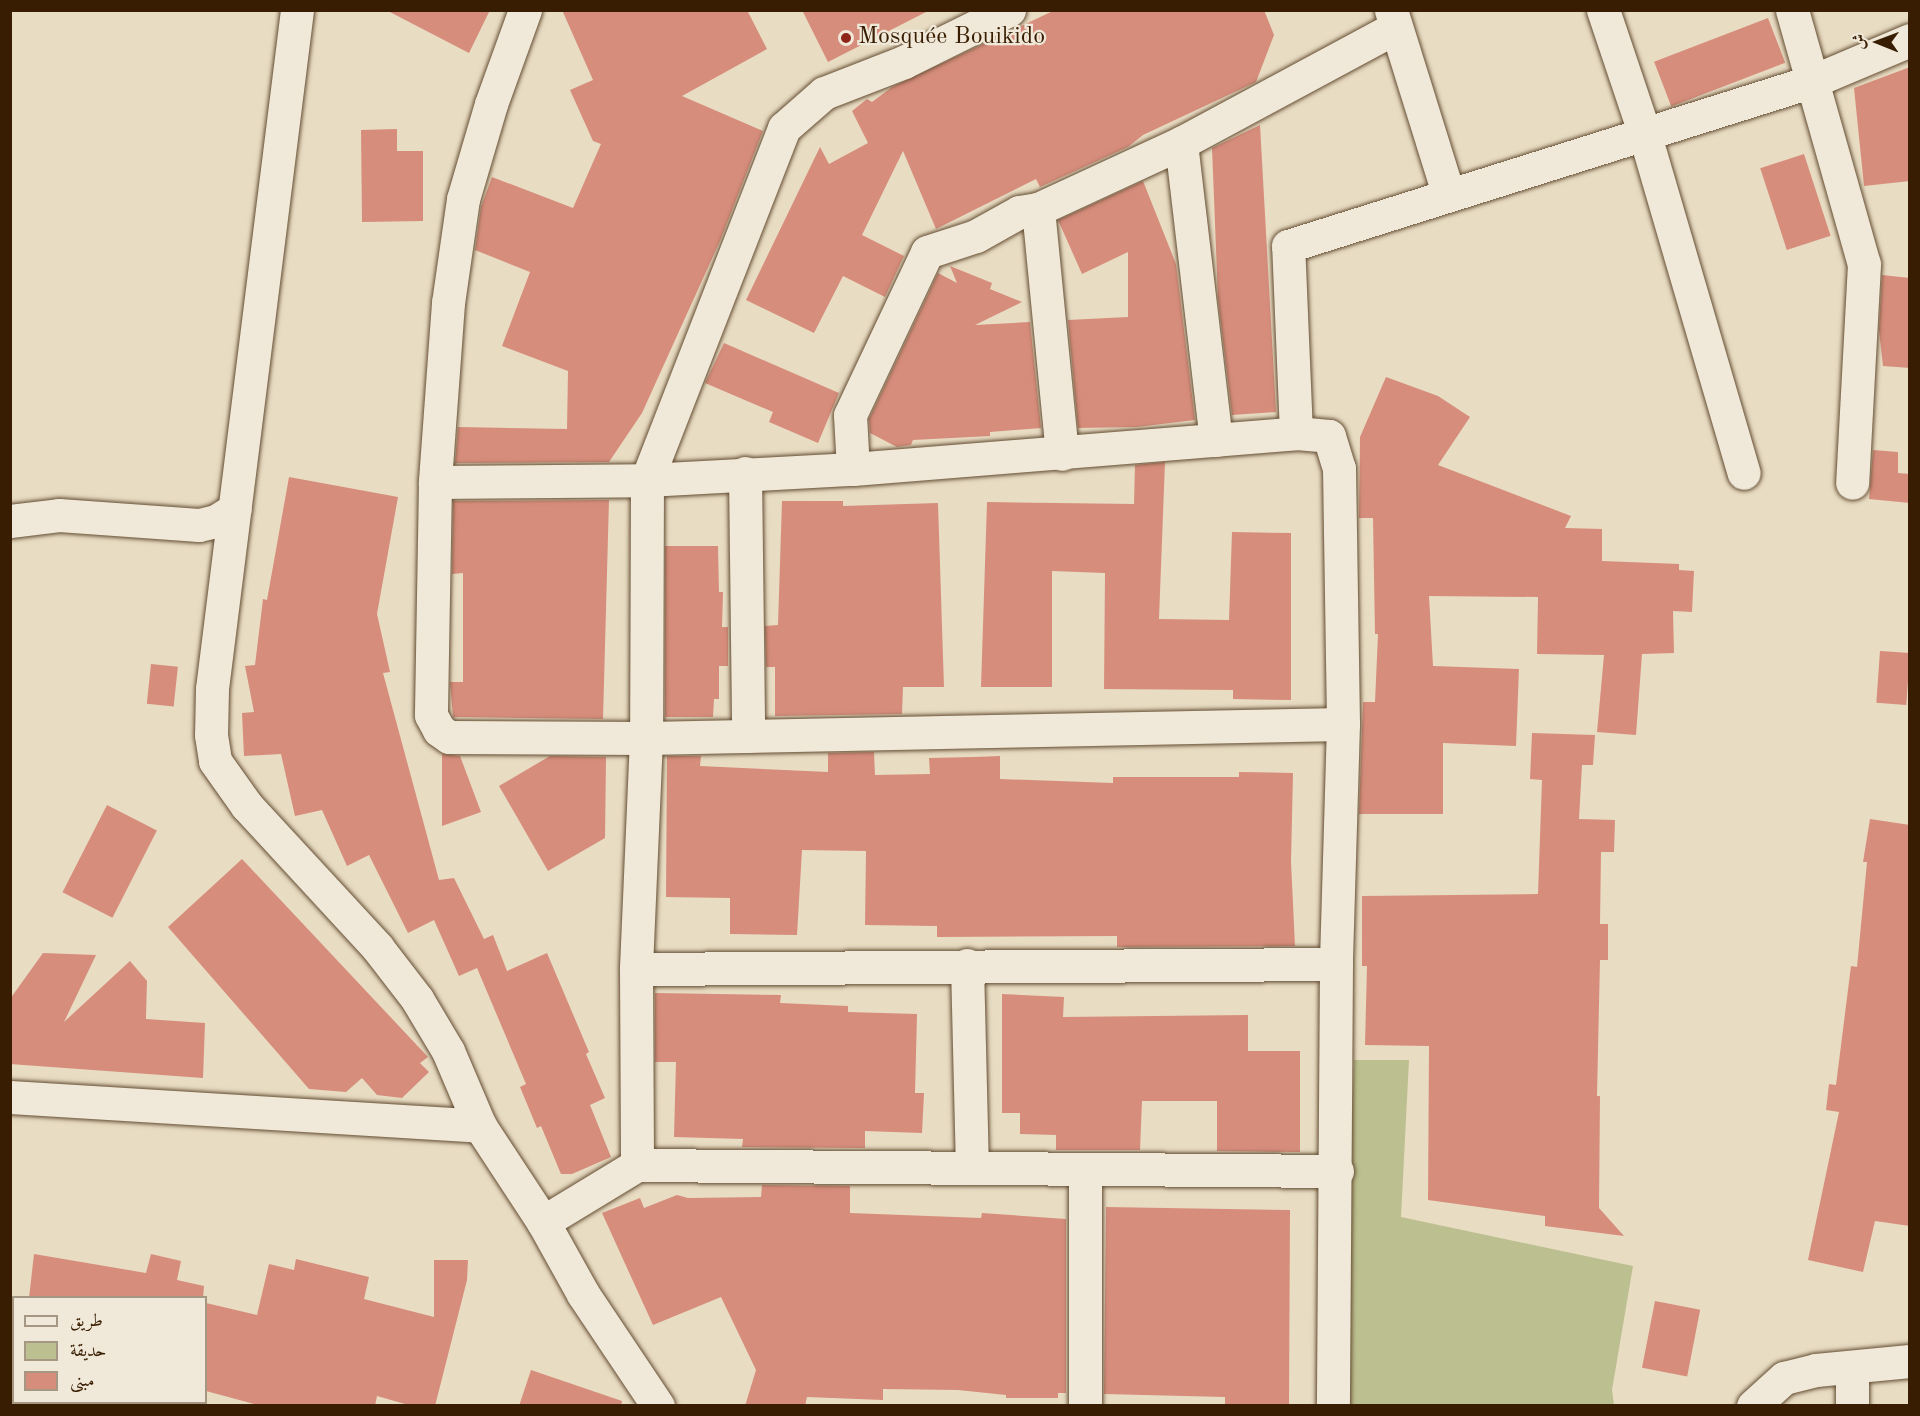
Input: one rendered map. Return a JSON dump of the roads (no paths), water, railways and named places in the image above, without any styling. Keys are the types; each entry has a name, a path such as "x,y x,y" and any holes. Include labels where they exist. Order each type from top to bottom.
{"street":[{"path":"297,10 212,689 211,735 215,761 247,806 377,947 417,999 448,1051 480,1126 543,1222 583,1294 658,1406"},
{"path":"525,10 491,104 463,199 448,303 435,482 431,715 439,730 449,737 464,739 646,738 1343,724"},
{"path":"637,1165 636,969 646,738 647,480 784,128 824,93 904,62 1009,10"},
{"path":"1603,10 1644,132 1744,473"},
{"path":"1792,10 1864,264 1852,483"},
{"path":"853,469 850,415 927,252 976,236 1019,212 1038,209 1181,143 1393,19 1448,193"},
{"path":"1296,434 1288,246 1448,193 1813,81 1910,40"},
{"path":"1181,143 1216,440"},
{"path":"1038,209 1062,454"},
{"path":"435,482 647,480 853,469 1296,434 1329,436 1339,468 1343,724 1336,964 1337,1171 1333,1406"},
{"path":"745,473 748,736"},
{"path":"10,521 59,515 199,525 216,521 235,509"},
{"path":"636,969 1336,964"},
{"path":"967,965 972,1168"},
{"path":"10,1097 480,1126"},
{"path":"543,1222 637,1165 1337,1171"},
{"path":"1085,1169 1085,1406"},
{"path":"1753,1406 1784,1378 1816,1370 1852,1369 1910,1361"},
{"path":"1852,1369 1852,1406"}],"place":[{"name":"Mosquée Bouikido","path":"846,38"}]}
